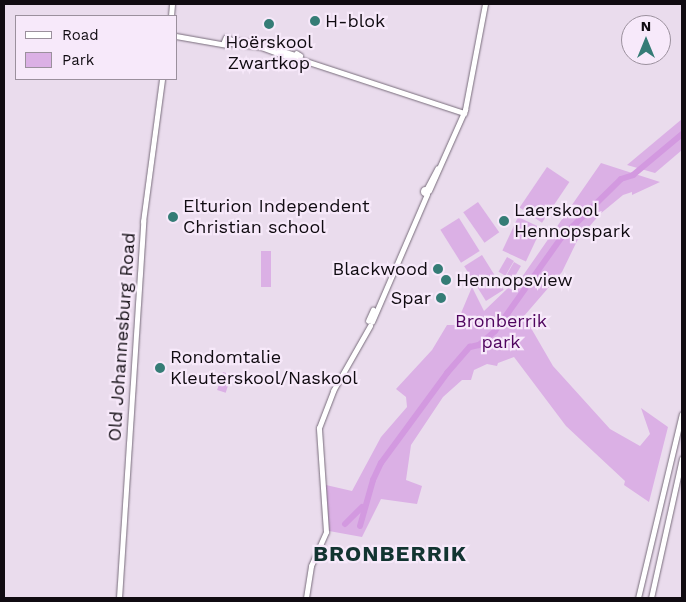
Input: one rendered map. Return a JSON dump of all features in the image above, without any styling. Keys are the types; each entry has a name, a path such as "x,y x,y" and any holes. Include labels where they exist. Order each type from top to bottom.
{"highway":[{"path":"638,598 682,414"},
{"path":"651,598 682,458"}],"street":[{"path":"306,598 311,566 326,532 319,428 329,398 369,323 463,113 485,4"},
{"path":"178,35 230,41 298,57 463,113"},
{"path":"178,35 224,41"},
{"name":"Old Johannesburg Road","path":"119,598 143,222 162,80"}],"green space":[{"path":"682,119 682,150 655,173 627,165"},
{"name":"Bronberrik park","path":"601,163 660,182 632,195 632,192 623,195 600,214 577,241 562,272 524,316 553,366 610,429 640,446 650,434 641,408 668,427 649,502 624,485 625,481 566,426 514,357 498,363 497,366 487,364 474,370 471,380 462,380 443,397 411,445 406,480 422,486 417,504 381,499 362,537 329,531 326,485 352,491 381,437 407,407 406,397 396,389 432,350 447,325 456,325 472,287 484,311 508,288 513,290"},
{"path":"547,167 569,182 542,223 520,208"},
{"path":"478,202 499,232 484,243 463,212"},
{"path":"518,217 542,228 526,262 502,251"},
{"path":"459,218 480,251 461,263 440,230"},
{"path":"261,251 271,251 271,287 261,287"},
{"path":"482,255 504,290 486,301 464,266"},
{"path":"507,257 514,261 505,276 498,272"},
{"path":"514,262 521,266 513,279 506,275"},
{"path":"223,372 232,375 226,393 217,390"}],"waterway":[{"path":"360,526 373,480 381,463 447,373 470,347 479,345 495,331 561,238 621,179 633,175 682,134"},
{"path":"345,524 362,507"}],"place":[{"name":"H-blok","path":"315,21"},
{"name":"Hoërskool Zwartkop","path":"269,24"},
{"name":"Elturion Independent Christian school","path":"173,217"},
{"name":"Laerskool Hennopspark","path":"504,221"},
{"name":"Blackwood","path":"438,269"},
{"name":"Hennopsview","path":"446,280"},
{"name":"Spar","path":"441,298"},
{"name":"Rondomtalie Kleuterskool/Naskool","path":"160,368"}],"district":[{"name":"BRONBERRIK","path":"390,554"}]}
